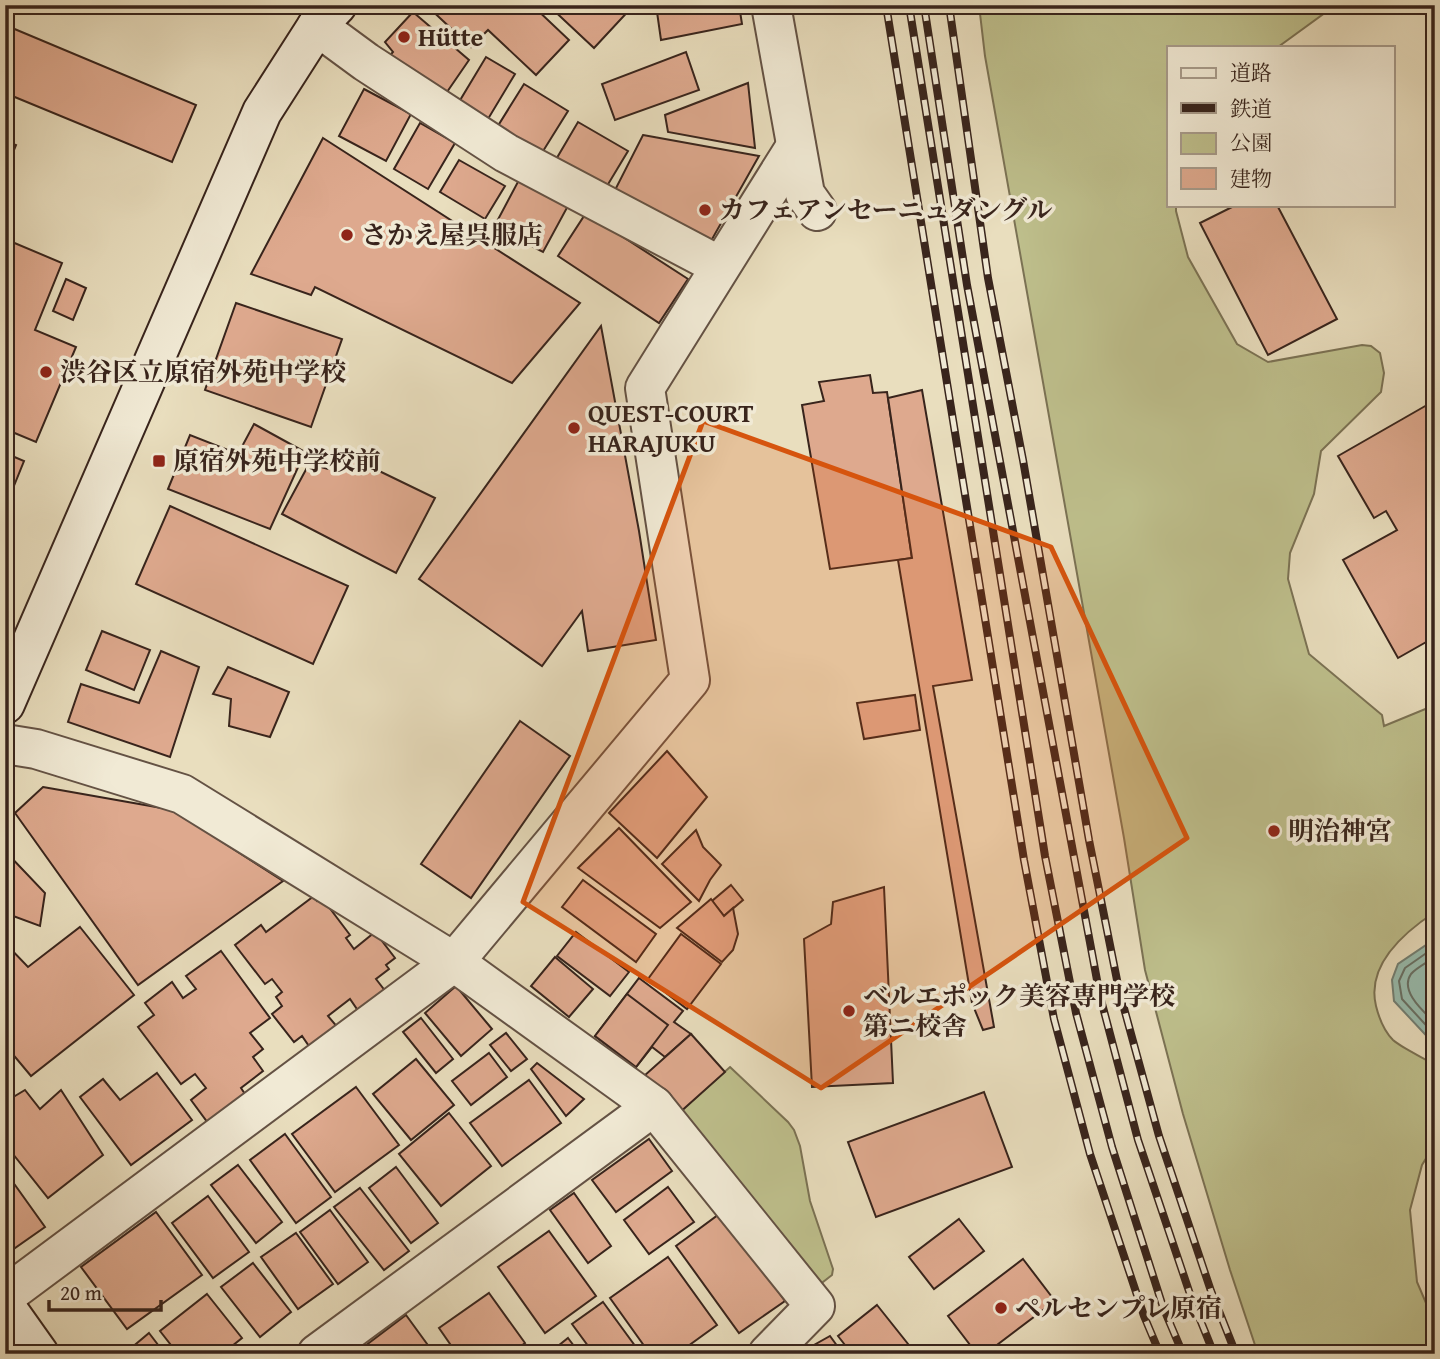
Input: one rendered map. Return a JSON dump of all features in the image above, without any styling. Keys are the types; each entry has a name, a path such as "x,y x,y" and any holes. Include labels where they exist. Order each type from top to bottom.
{"street":[{"path":"771,5 805,194 817,211"},
{"path":"5,704 262,112 327,16 366,62 506,153 720,266"},
{"path":"5,1296 454,962 690,680 645,388 796,146"},
{"path":"5,744 36,749 182,794 454,962 654,1106 815,1306 768,1354"},
{"path":"317,1354 654,1106"},
{"path":"5,1306 39,1354"}],"highlighted area":[{"path":"703,421 1051,547 1187,838 821,1088 523,902"}],"green space":[{"name":"明治神宮","path":"979,5 1342,5 1329,10 1279,46 1167,46 1167,206 1176,206 1188,257 1237,344 1268,362 1362,345 1371,346 1380,353 1384,373 1381,392 1321,451 1314,494 1290,553 1288,579 1309,654 1382,715 1384,726 1435,705 1435,912 1411,930 1390,951 1382,964 1374,991 1384,1028 1393,1040 1435,1065 1435,1144 1422,1165 1410,1210 1417,1282 1435,1324 1435,1354 1258,1354 1183,1114 1145,970 985,56"},
{"path":"730,1067 794,1130 800,1146 810,1201 833,1269 832,1275 814,1289 676,1115"}],"water":[{"path":"1435,939 1435,1045 1394,1001 1392,980 1398,964"}],"building":[{"path":"426,5 532,5 569,40 536,75 488,30 471,47"},
{"path":"548,5 634,5 594,48"},
{"path":"656,5 739,5 742,24 661,40"},
{"path":"413,12 469,60 447,92 386,60 393,52 385,42"},
{"path":"5,25 196,105 172,162 5,93"},
{"path":"686,52 699,90 615,120 602,84"},
{"path":"486,57 515,74 488,119 459,102"},
{"path":"748,83 755,148 668,132 665,115"},
{"path":"524,84 568,111 540,156 496,129"},
{"path":"364,89 411,114 386,161 339,136"},
{"path":"578,122 628,151 601,196 551,168"},
{"path":"420,123 455,143 428,189 394,169"},
{"path":"643,135 759,156 711,241 614,192"},
{"path":"323,138 580,303 512,383 315,287 311,295 251,274"},
{"path":"5,141 16,145 5,172"},
{"path":"459,160 505,186 485,219 440,192"},
{"path":"520,178 569,204 543,252 494,227"},
{"path":"1234,206 1278,206 1337,319 1268,355 1200,223"},
{"path":"586,213 688,279 659,323 558,256"},
{"path":"5,239 62,263 35,330 76,347 36,442 5,429"},
{"path":"66,279 86,288 73,320 53,311"},
{"path":"236,303 342,339 311,427 205,390"},
{"name":"QUEST-COURT HARAJUKU","path":"601,326 656,640 588,651 582,611 542,666 419,579"},
{"path":"870,375 873,393 887,392 912,558 830,569 802,405 824,401 819,382"},
{"path":"922,390 972,680 933,686 994,1027 983,1030 972,1003 898,560 912,558 888,398"},
{"path":"1427,405 1435,419 1435,566 1431,568 1435,574 1435,637 1398,658 1343,560 1397,530 1386,511 1374,518 1338,456"},
{"path":"254,424 305,452 270,529 168,489 190,435 238,454"},
{"path":"5,453 24,461 5,508"},
{"path":"342,453 435,498 396,573 282,514 309,464 328,469"},
{"path":"170,506 348,586 313,664 136,584"},
{"path":"102,631 150,650 134,690 86,670"},
{"path":"161,651 199,667 170,757 68,722 81,684 139,703"},
{"path":"228,667 289,692 270,737 229,726 231,699 213,694"},
{"path":"915,695 920,730 864,739 857,703"},
{"path":"520,721 570,756 471,898 421,864"},
{"path":"667,751 707,797 657,858 609,813"},
{"path":"43,787 173,810 283,881 138,985 15,813"},
{"path":"619,828 691,902 660,928 578,868"},
{"path":"696,830 703,847 721,865 699,901 662,864"},
{"path":"5,851 45,893 40,926 5,913"},
{"path":"583,880 656,934 636,962 562,907"},
{"path":"731,885 743,900 724,916 712,901"},
{"name":"ベルエポック美容専門学校 第ニ校舎","path":"884,887 893,1083 812,1087 804,939 831,924 833,902"},
{"path":"314,896 317,901 322,898 350,935 346,938 354,949 375,932 395,958 386,965 389,969 376,979 386,992 359,1012 350,999 328,1016 339,1029 311,1049 302,1036 294,1042 272,1014 282,1006 276,997 282,992 272,979 265,984 235,945 261,925 266,932"},
{"path":"711,899 724,916 733,908 738,934 733,950 722,962 677,928"},
{"path":"80,927 134,995 31,1076 5,1045 5,943 28,967"},
{"path":"576,932 629,972 610,996 557,956"},
{"path":"681,934 721,964 687,1009 648,979"},
{"path":"221,951 270,1018 250,1033 263,1049 253,1057 263,1071 241,1088 245,1094 208,1123 191,1100 206,1088 195,1074 181,1084 138,1027 154,1015 145,1003 172,982 183,998 196,989 186,976"},
{"path":"555,957 593,989 569,1017 531,986"},
{"path":"639,978 683,1011 674,1022 691,1034 665,1057 652,1047 636,1067 595,1036"},
{"path":"456,986 492,1029 461,1056 425,1013"},
{"path":"627,994 668,1025 636,1067 595,1036"},
{"path":"421,1018 453,1059 436,1073 403,1032"},
{"path":"506,1033 527,1059 511,1071 490,1045"},
{"path":"691,1034 725,1072 678,1114 644,1076"},
{"path":"489,1053 507,1077 471,1105 452,1081"},
{"path":"416,1059 454,1105 411,1140 373,1094"},
{"path":"537,1063 584,1099 566,1116 531,1069"},
{"path":"157,1073 192,1120 131,1165 80,1097 103,1079 120,1100"},
{"path":"529,1080 561,1123 502,1166 470,1123"},
{"path":"356,1087 399,1145 335,1192 292,1134"},
{"path":"25,1090 40,1109 61,1090 103,1155 48,1198 5,1144 5,1102"},
{"path":"984,1092 1012,1167 876,1217 848,1142"},
{"path":"449,1113 491,1166 441,1206 399,1154"},
{"path":"285,1134 331,1197 296,1223 250,1160"},
{"path":"649,1139 672,1171 616,1212 592,1180"},
{"path":"238,1165 282,1222 256,1243 211,1185"},
{"path":"396,1167 438,1223 411,1243 369,1188"},
{"path":"5,1171 45,1227 5,1255"},
{"path":"668,1187 694,1222 649,1254 624,1220"},
{"path":"360,1188 409,1251 384,1270 334,1207"},
{"path":"574,1193 611,1246 588,1263 550,1210"},
{"path":"208,1196 249,1252 213,1278 172,1223"},
{"path":"330,1210 368,1262 338,1284 300,1232"},
{"path":"156,1212 202,1275 127,1329 81,1267"},
{"path":"722,1212 785,1301 739,1333 676,1246"},
{"path":"959,1219 984,1251 934,1289 909,1257"},
{"path":"549,1231 596,1296 545,1333 498,1267"},
{"path":"296,1233 333,1284 298,1309 261,1257"},
{"path":"668,1257 717,1325 677,1354 650,1354 610,1298"},
{"name":"ペルセンプレ原宿","path":"1023,1259 1055,1301 985,1354 977,1354 948,1316"},
{"path":"253,1263 291,1312 260,1337 221,1287"},
{"path":"489,1293 525,1343 511,1354 457,1354 439,1328"},
{"path":"207,1294 242,1338 222,1354 178,1354 160,1331"},
{"path":"603,1302 641,1354 594,1354 572,1324"},
{"path":"877,1305 916,1354 852,1354 838,1336"},
{"path":"406,1315 430,1348 422,1354 357,1352"},
{"path":"149,1333 165,1354 124,1354"},
{"path":"830,1336 843,1354 798,1354"},
{"path":"568,1338 580,1354 548,1354"}],"railway":[{"path":"886,5 1024,860 1054,1019 1090,1154 1144,1316 1160,1354"},
{"path":"909,5 1045,856 1076,1013 1112,1147 1163,1307 1183,1354"},
{"path":"924,5 967,285 1100,996 1138,1140 1191,1297 1214,1354"},
{"path":"949,5 988,278 1023,460 1089,840 1119,990 1159,1136 1211,1291 1236,1354"}],"place":[{"name":"Hütte","path":"404,37"},
{"name":"カフェアンセーニュダングル","path":"705,210"},
{"name":"さかえ屋呉服店","path":"347,235"},
{"name":"渋谷区立原宿外苑中学校","path":"46,372"},
{"name":"QUEST-COURT HARAJUKU","path":"574,428"},
{"name":"原宿外苑中学校前","path":"159,461"},
{"name":"明治神宮","path":"1274,831"},
{"name":"ベルエポック美容専門学校 第ニ校舎","path":"849,1011"},
{"name":"ペルセンプレ原宿","path":"1001,1308"}]}
